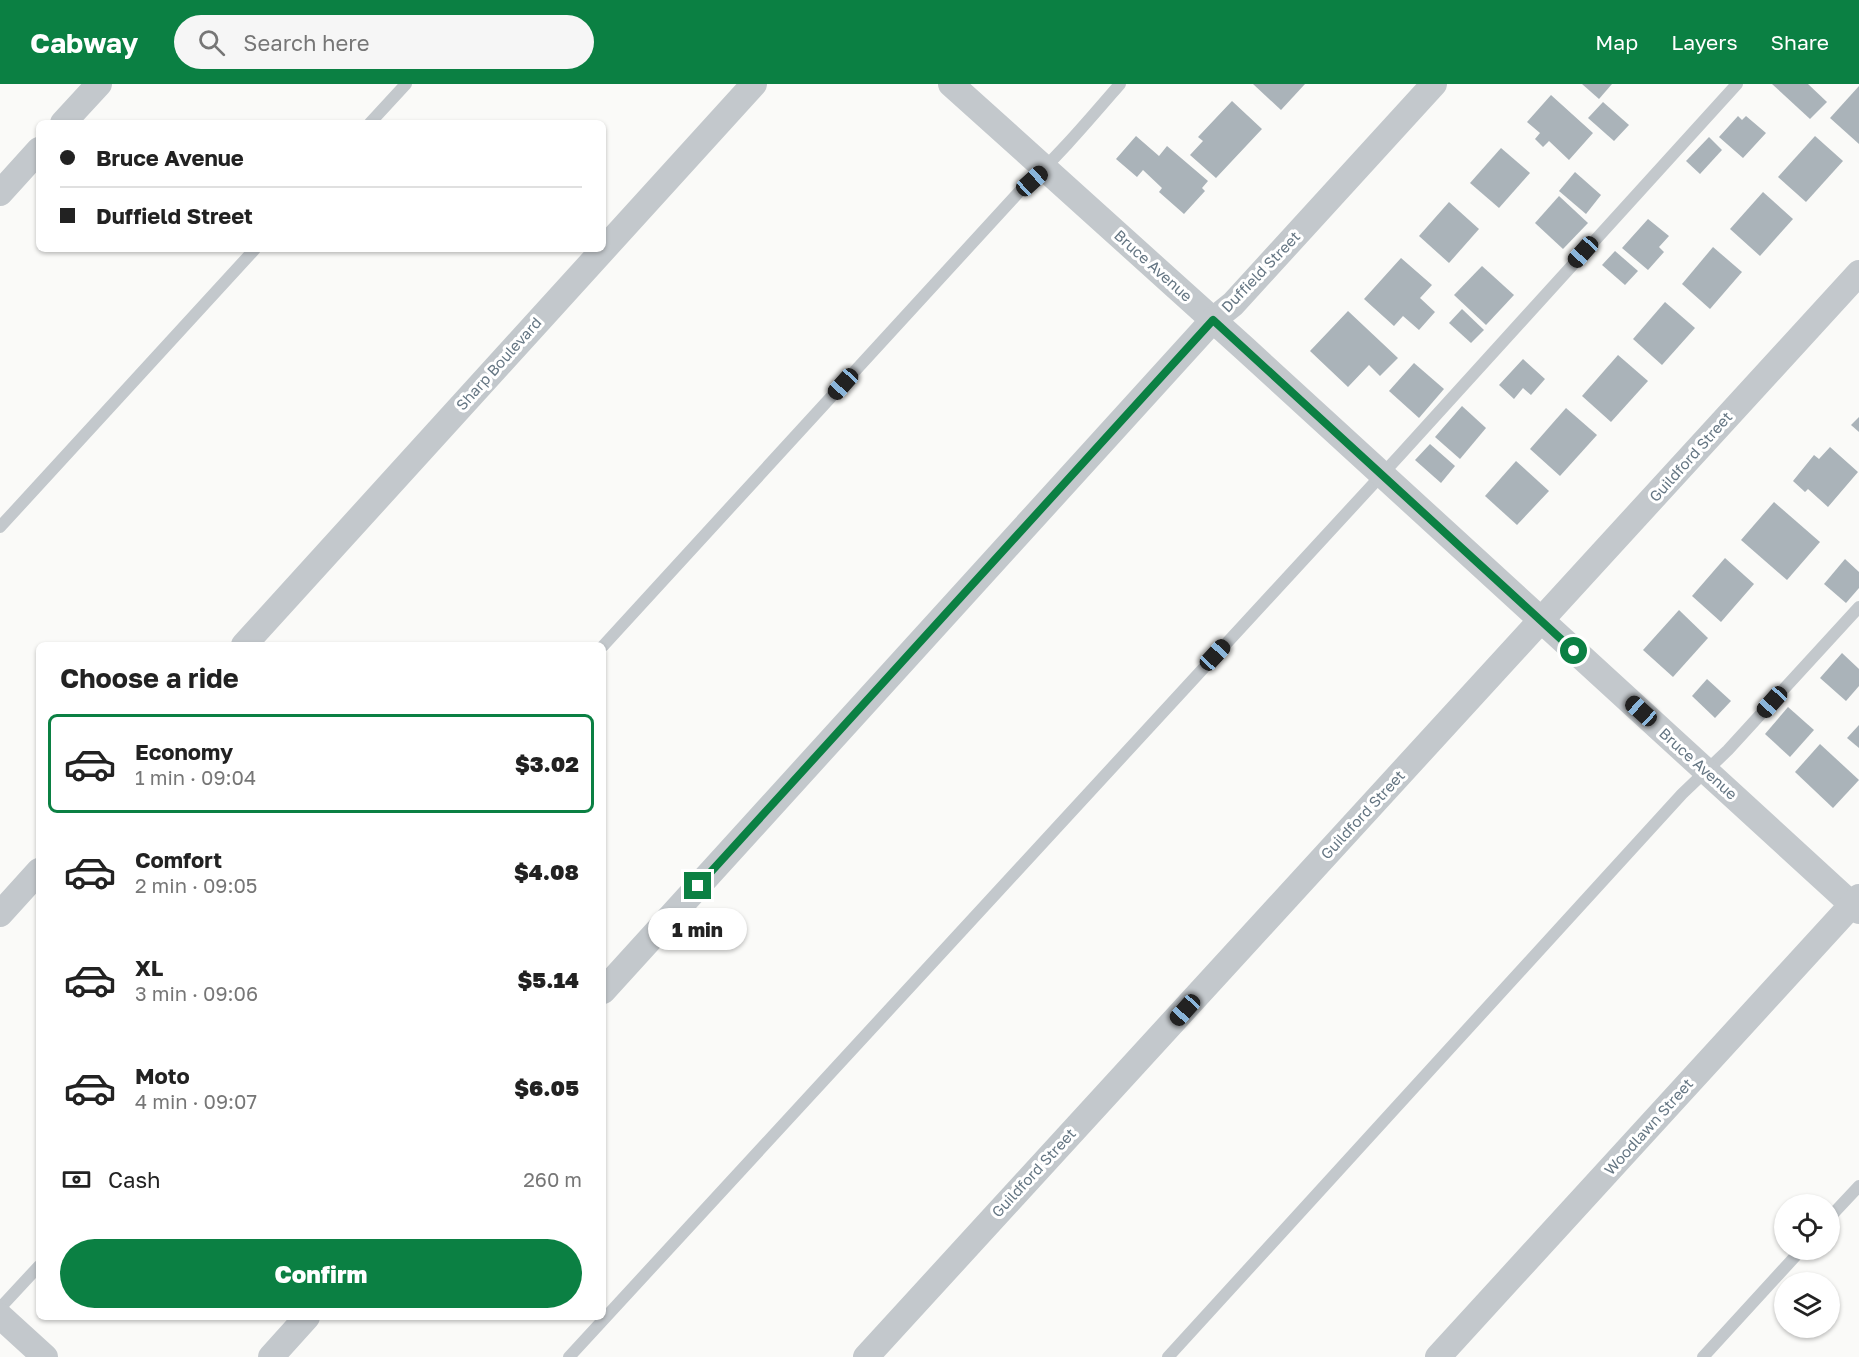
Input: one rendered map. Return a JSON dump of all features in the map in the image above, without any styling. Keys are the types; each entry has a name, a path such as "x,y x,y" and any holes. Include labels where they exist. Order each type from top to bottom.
{"street":[{"path":"66,120 99,84"},
{"name":"Sharp Boulevard","path":"606,247 754,84"},
{"name":"Bruce Avenue","path":"951,84 1213,320 1707,772 1857,905"},
{"name":"Duffield Street","path":"606,988 1213,320 1233,304 1434,84"},
{"path":"0,193 36,153"},
{"name":"Sharp Boulevard","path":"247,642 601,252"},
{"name":"Guildford Street","path":"866,1357 1859,273"},
{"path":"0,914 36,874"},
{"name":"Woodlawn Street","path":"1438,1357 1857,905"},
{"path":"0,1316 45,1357"},
{"path":"271,1357 304,1320"}],"lane":[{"path":"373,120 406,84"},
{"path":"606,643 1011,201 1044,170 1120,84"},
{"path":"606,1317 1382,475 1737,84"},
{"path":"0,527 252,252"},
{"path":"1168,1357 1682,794 1707,772 1859,607"},
{"path":"1840,1206 1859,1186"},
{"path":"1703,1357 1792,1260"},
{"path":"0,1308 36,1269"},
{"path":"569,1357 603,1320"}],"building":[{"path":"1253,84 1305,84 1281,110"},
{"path":"1582,84 1612,84 1599,99"},
{"path":"1772,84 1808,84 1827,102 1810,119"},
{"path":"1859,86 1859,144 1830,118"},
{"path":"1551,95 1593,133 1569,160 1549,141 1543,147 1535,139 1540,133 1527,122"},
{"path":"1232,101 1262,129 1216,178 1190,155 1203,141 1198,137"},
{"path":"1603,102 1629,125 1614,141 1588,118"},
{"path":"1738,116 1742,120 1746,116 1766,133 1743,158 1719,137"},
{"path":"1136,136 1159,156 1167,146 1208,181 1202,188 1205,191 1184,214 1159,192 1162,188 1143,170 1137,177 1116,159"},
{"path":"1815,136 1843,161 1806,202 1778,177"},
{"path":"1709,137 1722,150 1700,174 1686,161"},
{"path":"1501,148 1530,173 1499,208 1470,183"},
{"path":"1575,172 1601,195 1586,214 1559,191"},
{"path":"1763,192 1793,219 1760,256 1730,229"},
{"path":"1559,196 1588,223 1563,249 1535,223"},
{"path":"1449,202 1479,229 1449,263 1419,236"},
{"path":"1648,219 1669,236 1659,247 1664,252 1648,270 1622,248"},
{"path":"1713,247 1742,272 1710,309 1682,284"},
{"path":"1615,251 1638,271 1625,285 1602,265"},
{"path":"1401,258 1432,285 1420,298 1435,312 1419,330 1403,316 1394,326 1364,299"},
{"path":"1482,266 1514,295 1486,325 1454,295"},
{"path":"1665,302 1695,328 1662,365 1633,339"},
{"path":"1462,309 1484,330 1471,343 1449,323"},
{"path":"1348,311 1398,358 1380,376 1369,365 1348,387 1310,351"},
{"path":"1618,355 1648,381 1611,422 1582,396"},
{"path":"1523,359 1545,379 1531,395 1523,388 1514,399 1499,385"},
{"path":"1414,363 1444,389 1419,418 1389,391"},
{"path":"1462,406 1486,428 1460,459 1435,437"},
{"path":"1566,408 1597,435 1560,476 1530,449"},
{"path":"1859,417 1859,432 1851,425"},
{"path":"1430,444 1455,466 1441,483 1415,460"},
{"path":"1830,447 1858,472 1828,507 1808,489 1805,492 1793,481 1814,455 1819,459"},
{"path":"1516,461 1549,491 1517,525 1485,496"},
{"path":"1774,502 1820,542 1787,580 1741,540"},
{"path":"1725,558 1754,584 1721,622 1692,596"},
{"path":"1845,559 1859,572 1859,588 1846,603 1824,584"},
{"path":"1679,610 1708,638 1673,677 1643,650"},
{"path":"1842,653 1859,669 1859,686 1846,701 1820,678"},
{"path":"1707,679 1731,701 1715,718 1692,696"},
{"path":"1788,707 1814,730 1790,757 1765,734"},
{"path":"1859,725 1859,748 1847,738"},
{"path":"1820,744 1859,780 1833,808 1795,772"}],"route":[{"path":"698,886 1213,320 1574,651"}]}
